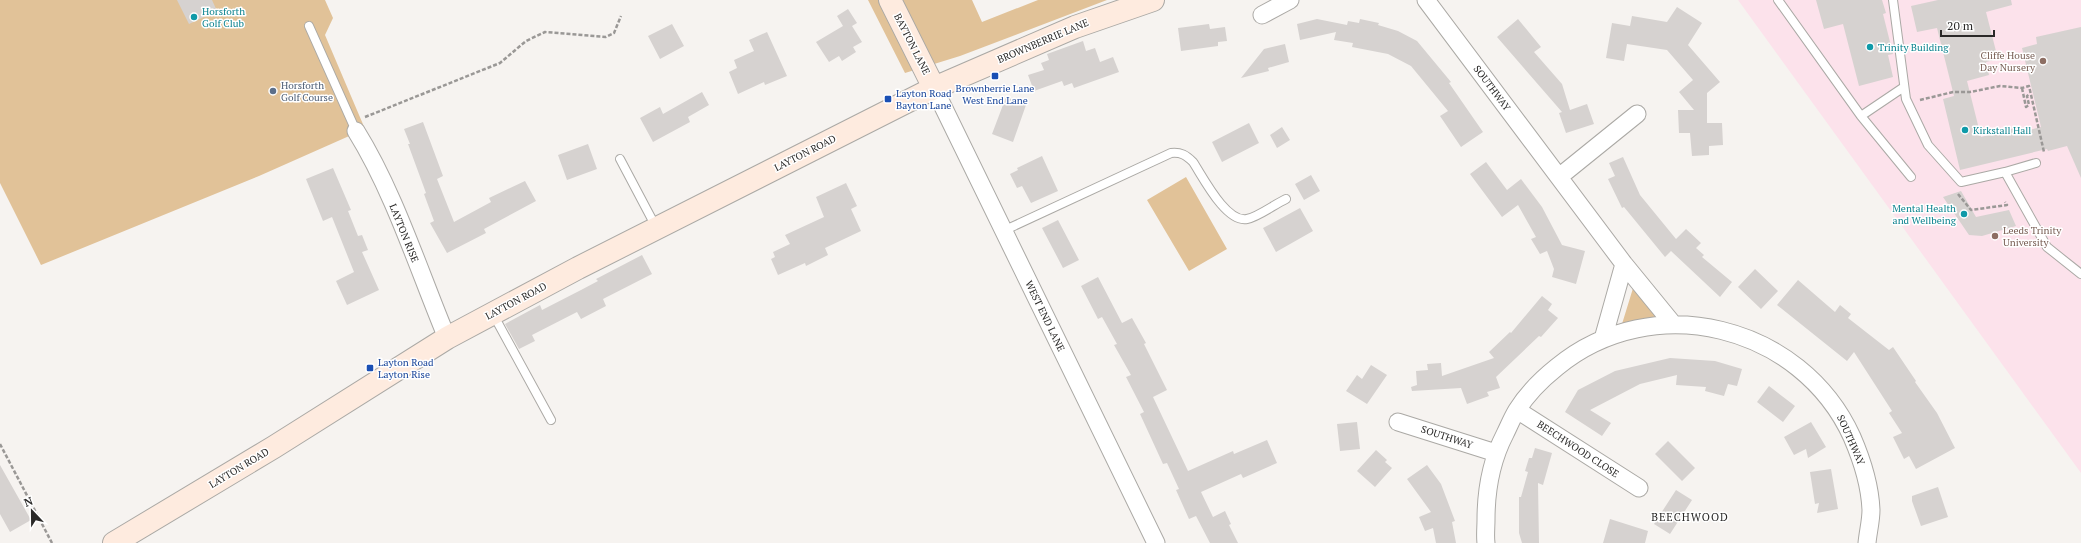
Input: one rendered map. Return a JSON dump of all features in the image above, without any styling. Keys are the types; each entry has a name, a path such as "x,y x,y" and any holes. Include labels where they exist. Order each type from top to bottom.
{"street":[{"name":"BAYTON LANE","path":"890,0 934,88"},
{"name":"BROWNBERRIE LANE","path":"934,88 1075,27 1153,0"},
{"path":"1262,15 1290,0"},
{"name":"SOUTHWAY","path":"1426,0 1624,264 1673,324"},
{"name":"LAYTON ROAD","path":"114,543 281,443 447,338 656,228 934,88"},
{"name":"WEST END LANE","path":"934,88 1156,543"},
{"path":"1559,177 1637,114"},
{"name":"LAYTON RISE","path":"354,126 371,156 384,184 447,338"},
{"path":"1603,339 1624,264"},
{"name":"SOUTHWAY","path":"1486,543 1486,496 1496,453 1517,410 1541,381 1570,356 1603,339 1638,328 1673,324 1723,329 1770,347 1810,376 1842,415 1862,460 1870,510 1867,543"},
{"name":"BEECHWOOD CLOSE","path":"1517,410 1639,488"},
{"name":"SOUTHWAY","path":"1398,422 1496,453"}],"lane":[{"path":"1778,0 1861,116 1911,177"},
{"path":"1893,0 1904,87 1908,103 1928,145 1961,182 2036,163"},
{"path":"309,26 354,126"},
{"path":"1861,116 1904,87"},
{"path":"1003,231 1171,153 1178,152 1193,162 1226,211 1239,219 1247,219 1286,199"},
{"path":"620,159 656,228"},
{"path":"2005,172 2047,247 2081,274"},
{"path":"493,313 551,420"}],"path":[{"path":"354,126 500,63 526,41 545,32 606,37 614,33 620,16"},
{"path":"1908,103 1953,92 1970,92 1991,87 2022,88 2029,86 2044,154 2036,163"},
{"path":"2022,88 2026,107 2029,105 2027,96 2031,94"},
{"path":"1956,192 1971,210 2007,205 1996,174"},
{"path":"0,444 52,543"}],"shaded area":[{"name":"Horsforth Golf Course","path":"0,0 325,0 333,18 325,35 365,129 259,176 41,265 0,183"},
{"path":"868,0 972,0 982,22 1038,0 1107,0 960,56 905,73"},
{"name":"Leeds Trinity University","path":"1738,0 2081,0 2081,473"},
{"path":"1186,177 1227,249 1189,271 1147,200"},
{"path":"1634,285 1657,317 1622,324"}],"building":[{"name":"Horsforth Golf Club","path":"177,0 212,0 217,11 189,24"},
{"name":"Trinity Building","path":"1816,0 1882,0 1886,13 1883,14 1893,54 1888,55 1893,77 1859,86 1843,24 1824,29"},
{"path":"1938,0 2011,0 2012,5 1986,12 1998,59 1986,62 1989,75 1967,81 1981,137 2015,128 2017,133 2041,127 2022,48 2037,44 2036,37 2081,27 2081,178 2067,146 2048,151 2047,149 1960,170 1943,99 1954,96 1937,28 1917,32 1911,6"},
{"path":"1677,7 1702,23 1688,45 1720,82 1707,93 1707,123 1722,123 1723,145 1709,146 1709,155 1692,156 1690,133 1679,133 1678,110 1694,110 1679,92 1693,80 1667,50 1627,44 1624,61 1606,58 1612,23 1630,26 1632,16 1667,22"},
{"path":"848,9 857,23 852,26 862,42 853,47 856,52 842,61 839,56 829,62 816,42 843,26 837,16"},
{"path":"1317,19 1347,25 1348,21 1359,23 1360,19 1379,23 1378,25 1398,31 1417,41 1451,82 1449,83 1483,132 1461,147 1440,116 1448,111 1411,66 1388,54 1352,47 1353,43 1334,40 1336,32 1300,40 1297,24"},
{"path":"1518,19 1541,47 1534,52 1562,84 1570,110 1587,104 1594,124 1566,133 1559,113 1562,112 1497,37"},
{"path":"672,24 684,46 660,59 648,36"},
{"path":"1209,24 1210,29 1225,27 1227,41 1218,42 1218,46 1181,51 1178,28"},
{"path":"767,32 787,76 765,85 764,82 738,94 729,72 737,68 734,60 754,51 749,40"},
{"path":"1083,41 1086,51 1095,48 1100,62 1113,57 1119,72 1074,88 1072,83 1064,86 1062,81 1034,91 1028,75 1044,70 1041,63 1049,60 1047,54"},
{"path":"1285,44 1289,62 1268,68 1269,71 1241,78 1264,49"},
{"path":"702,92 709,105 688,117 690,122 653,142 640,118 660,107 663,114"},
{"path":"1006,97 1026,105 1013,142 992,134"},
{"path":"423,122 443,176 437,179 454,222 491,202 489,198 525,181 536,201 484,229 486,233 447,253 430,223 434,221 404,129"},
{"path":"1249,123 1259,143 1222,162 1212,142"},
{"path":"1282,127 1290,140 1277,148 1270,135"},
{"path":"588,144 597,169 567,180 558,155"},
{"path":"1042,156 1058,191 1031,203 1022,186 1017,188 1010,174 1018,170 1017,168"},
{"path":"1623,157 1640,195 1676,239 1686,229 1701,243 1696,248 1704,255 1702,257 1732,282 1720,297 1671,251 1665,257 1624,207 1622,208 1608,179 1615,176 1609,163"},
{"path":"1486,162 1507,190 1521,179 1542,207 1562,245 1585,251 1576,284 1552,277 1554,269 1547,251 1540,254 1531,239 1536,237 1518,205 1502,217 1470,174"},
{"path":"333,168 351,210 348,211 358,236 362,235 368,250 362,252 379,290 347,305 336,281 354,272 332,217 323,221 306,179"},
{"path":"1311,175 1320,191 1304,200 1295,184"},
{"path":"846,183 857,206 851,209 861,231 825,248 828,255 806,266 805,263 778,275 771,259 775,257 773,252 790,244 785,235 824,217 816,197"},
{"name":"Mental Health and Wellbeing","path":"1961,191 1976,217 2009,210 2016,226 1982,236 1969,235 1943,197"},
{"path":"1300,208 1313,231 1276,252 1263,228"},
{"path":"1058,220 1079,260 1063,268 1042,228"},
{"path":"642,255 652,274 603,299 606,306 581,319 577,312 532,335 535,341 519,349 505,324 540,305 542,310 598,281 596,279"},
{"path":"1755,269 1778,291 1761,309 1738,287"},
{"path":"1098,277 1122,323 1132,318 1146,343 1144,344 1167,390 1153,397 1188,471 1233,451 1234,454 1267,440 1277,463 1243,478 1241,474 1201,492 1213,517 1225,511 1231,524 1229,525 1238,543 1210,543 1196,516 1189,519 1176,490 1179,489 1167,463 1163,464 1140,414 1144,412 1126,377 1131,375 1114,345 1117,344 1102,317 1098,319 1081,286"},
{"path":"1798,280 1835,312 1840,305 1851,314 1848,318 1889,350 1893,347 1937,413 1955,448 1916,469 1909,456 1904,459 1893,437 1902,433 1889,413 1892,411 1854,352 1847,361 1777,305"},
{"path":"1542,296 1552,304 1548,310 1558,318 1541,337 1539,336 1496,377 1500,388 1487,392 1489,396 1467,404 1461,388 1412,391 1411,387 1417,385 1416,371 1428,370 1427,364 1441,363 1442,376 1494,358 1489,352 1510,332 1511,333"},
{"path":"1670,358 1715,361 1742,369 1737,386 1728,384 1724,396 1705,391 1706,387 1676,385 1677,375 1640,384 1590,410 1611,423 1602,436 1565,412 1578,390 1615,371"},
{"path":"1371,365 1387,375 1367,404 1346,391 1357,375 1362,379"},
{"path":"1769,386 1795,406 1783,422 1757,402"},
{"path":"1357,422 1360,449 1340,451 1337,424"},
{"path":"1811,422 1826,447 1808,458 1806,449 1794,455 1784,437"},
{"path":"1668,441 1695,468 1682,481 1655,454"},
{"path":"1535,448 1552,453 1543,485 1538,483 1539,543 1522,543 1519,533 1519,497 1521,497 1528,472 1525,471 1529,458 1532,458"},
{"path":"1376,450 1387,460 1385,462 1392,468 1375,487 1357,471"},
{"path":"0,465 31,520 10,532 0,514"},
{"path":"1427,465 1441,484 1455,521 1452,522 1456,543 1436,543 1433,528 1425,531 1419,517 1431,512 1407,479"},
{"path":"1831,469 1838,509 1817,513 1819,503 1815,504 1810,472"},
{"path":"1938,487 1948,517 1921,526 1912,501 1912,496"},
{"path":"1676,490 1692,500 1670,534 1654,524"},
{"path":"1610,519 1648,531 1645,543 1603,543"}],"place":[{"name":"Horsforth Golf Club","path":"194,17"},
{"name":"Trinity Building","path":"1870,47"},
{"name":"Cliffe House Day Nursery","path":"2043,61"},
{"name":"Brownberrie Lane West End Lane","path":"995,76"},
{"name":"Horsforth Golf Course","path":"273,91"},
{"name":"Layton Road Bayton Lane","path":"888,99"},
{"name":"Kirkstall Hall","path":"1965,130"},
{"name":"Mental Health and Wellbeing","path":"1964,214"},
{"name":"Leeds Trinity University","path":"1995,236"},
{"name":"Layton Road Layton Rise","path":"370,368"}],"district":[{"name":"BEECHWOOD","path":"1690,517"}]}
